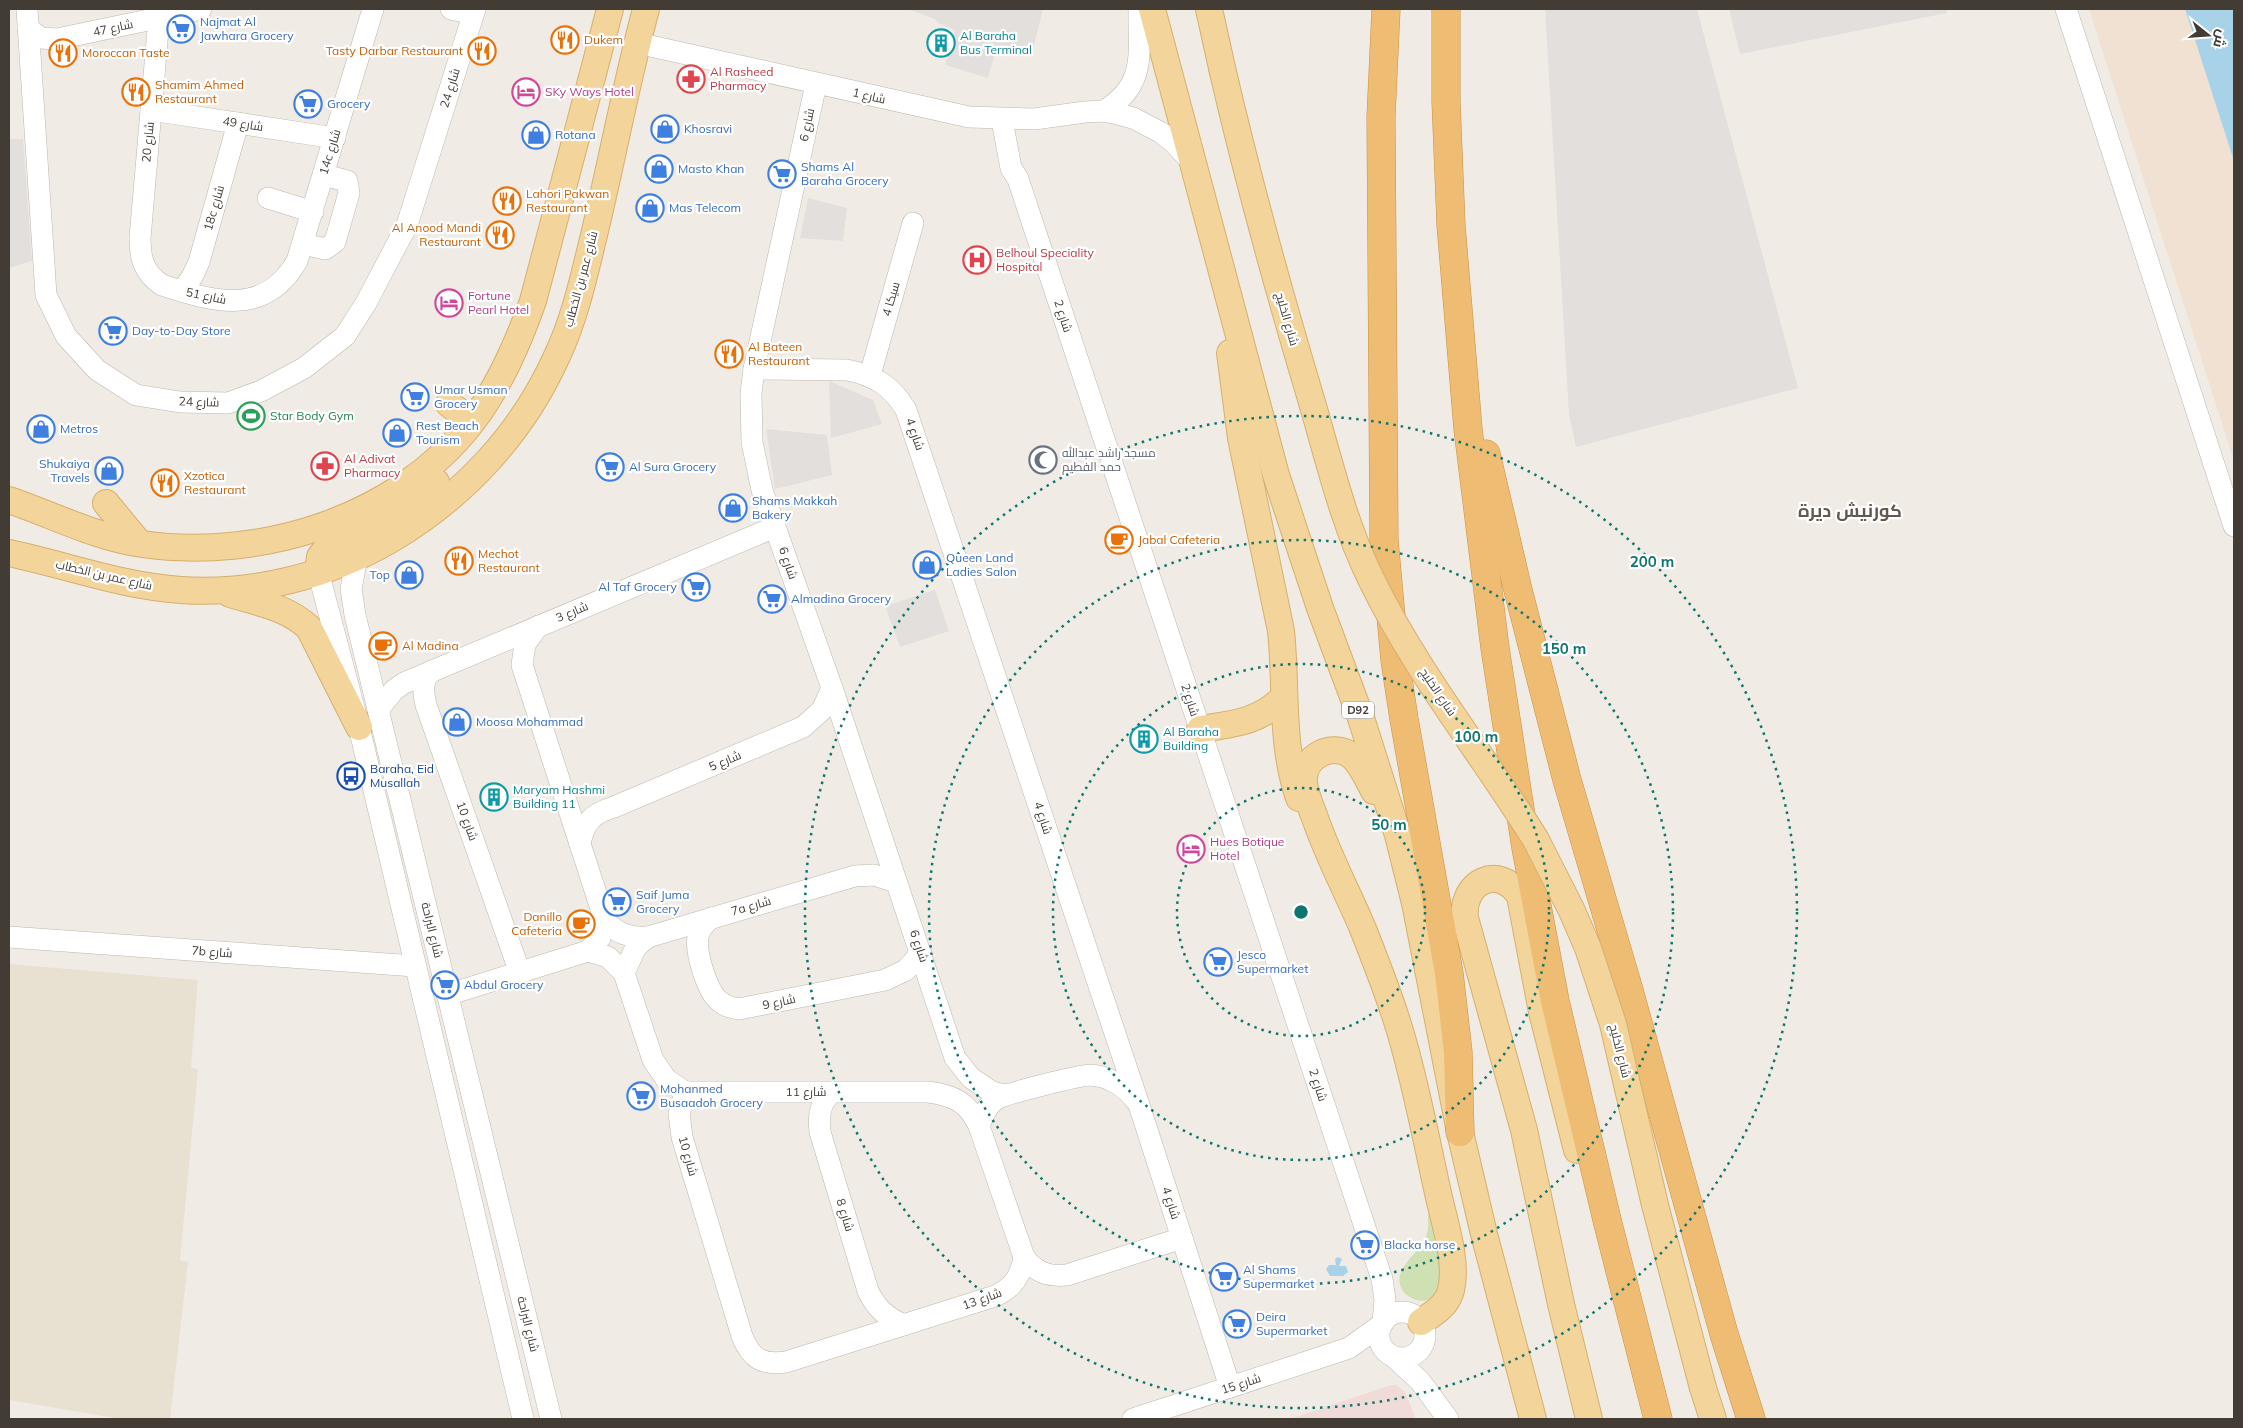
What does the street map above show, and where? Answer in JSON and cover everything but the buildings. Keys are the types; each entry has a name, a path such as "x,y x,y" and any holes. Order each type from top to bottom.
{"highway":[{"path":"1386,9 1381,117 1384,540 1388,600 1401,702 1449,973 1458,1052 1460,1132"},
{"path":"1446,9 1447,163 1475,500 1526,848 1555,1001 1608,1224 1658,1419"},
{"path":"1456,287 1493,488 1541,683 1724,1334 1751,1419"}],"main road":[{"path":"9,519 139,543 196,549 252,545 289,537 338,520 365,508 417,474 440,454 472,421 499,380 519,340 533,301 610,9"},
{"name":"D92","path":"1152,9 1274,466 1297,542 1361,718 1398,835 1428,966 1460,1132 1491,1262 1533,1419"},
{"name":"شارع الخليج","path":"1209,9 1267,248 1336,487 1358,548 1378,592 1401,635 1536,840 1559,884 1588,948 1613,1024 1655,1205 1709,1409"},
{"name":"شارع عمر بن الخطاب","path":"9,553 148,587 218,591 265,586 318,572 356,557 406,530 460,489 494,455 512,432 544,382 568,329 578,300 610,169 644,11"},
{"path":"1227,292 1228,335 1236,409 1280,623 1284,655 1286,744 1294,783 1308,820 1328,853"},
{"path":"318,572 320,557 329,545 404,506 433,484 452,466 482,432 501,402 517,370 527,339 533,301"},
{"path":"448,404 472,421"},
{"path":"9,481 31,492 46,504 58,519"},
{"path":"9,500 106,536"},
{"path":"106,502 139,543"},
{"path":"218,591 284,610 297,617 309,628 358,727"},
{"path":"1200,729 1252,720 1267,712 1284,697"},
{"path":"1398,835 1354,758 1340,751 1324,752 1311,760 1307,767 1304,782 1312,812 1328,853 1362,927 1400,1032 1420,1108 1450,1250 1452,1280 1449,1296 1419,1329"},
{"path":"1589,1419 1561,1304 1524,1130 1465,918 1464,909 1468,893 1480,882 1488,880 1503,881 1510,884 1520,896 1542,1012 1578,1153 1591,1190 1608,1224"}],"street":[{"name":"شارع 47","path":"27,19 41,38 49,40 132,16 159,18 201,9"},
{"name":"14c شارع","path":"275,289 288,276 303,244 372,9"},
{"path":"451,9 474,11"},
{"path":"1104,111 1120,100 1136,76 1140,57 1139,9"},
{"path":"2066,9 2234,526"},
{"name":"شارع 24","path":"27,19 46,295 66,336 97,370 136,395 180,402 228,403 262,391 304,368 345,336 366,303 407,225 474,11"},
{"name":"شارع 20","path":"144,266 140,238 159,18"},
{"name":"شارع 1","path":"637,43 952,114 1009,119 1051,118 1104,111 1133,118 1160,132 1172,140 1192,162"},
{"name":"شارع 6","path":"816,84 754,369 751,393 752,442 762,490 832,688 955,1058 966,1074 981,1086 1005,1095"},
{"name":"شارع 49","path":"151,110 335,138"},
{"name":"شارع 2","path":"1009,119 1021,160 1018,179 1382,1278 1384,1300 1382,1324"},
{"name":"18c شارع","path":"182,291 192,277 199,262 238,123"},
{"path":"303,244 325,249 334,242 347,201 349,193 347,181 324,175"},
{"path":"268,198 312,212"},
{"name":"4 سيكا","path":"870,376 912,223"},
{"name":"شارع 51","path":"144,266 155,280 182,291 224,301 242,301 259,297 275,289"},
{"name":"شارع 4","path":"754,369 847,370 870,376 891,389 906,410 1140,1108 1230,1387"},
{"name":"شارع 3","path":"378,710 394,690 404,683 775,527"},
{"name":"شارع البراحة","path":"356,557 352,575 352,603 551,1419"},
{"name":"شارع البراحة","path":"318,572 358,727 523,1419"},
{"path":"538,626 525,644 522,665 604,920 613,929 624,935 636,938 648,936"},
{"path":"487,648 507,652 522,665"},
{"name":"شارع 10","path":"432,671 425,677 426,705 520,973"},
{"name":"شارع 5","path":"599,811 614,807 803,727 822,710 832,688"},
{"path":"560,784 566,795 576,804 599,811 586,824 580,844"},
{"name":"7a شارع","path":"648,936 855,876 874,874 896,882"},
{"name":"شارع 9","path":"711,918 700,930 697,945 707,982 711,992 718,1001 728,1007 739,1009 885,980 906,970 921,953"},
{"path":"448,995 588,951 600,938 604,920"},
{"path":"624,973 636,947 648,936"},
{"name":"7b شارع","path":"9,938 415,966"},
{"path":"588,951 608,957 624,973 653,1060 666,1078 685,1092"},
{"path":"980,1126 988,1107 1005,1095 1090,1075 1103,1067 1110,1058 1116,1037"},
{"path":"928,1092 938,1087 947,1079 953,1069 955,1058"},
{"path":"1090,1075 1120,1084 1140,1108"},
{"name":"شارع 10","path":"685,1092 679,1108 679,1126 747,1350 758,1360 772,1364 786,1362"},
{"name":"شارع 11","path":"685,1092 928,1092"},
{"name":"شارع 8","path":"832,1092 825,1099 820,1109 820,1132 868,1291 874,1303 882,1312 904,1325"},
{"path":"928,1092 954,1097 965,1104 974,1114 980,1126 1024,1257 1038,1271 1057,1276 1067,1275 1182,1238"},
{"name":"شارع 13","path":"786,1362 1004,1292 1019,1277 1024,1257"},
{"name":"شارع 2","path":"1382,1278 1419,1329"},
{"path":"1419,1329 1394,1313 1382,1324 1379,1335 1390,1354 1413,1372 1448,1419"},
{"name":"شارع 15","path":"1133,1419 1349,1348 1382,1324"},
{"path":"1390,1354 1410,1357 1419,1329"},
{"path":"1419,1329 1422,1369 1427,1390"},
{"name":"شارع 15","path":"1349,1348 1390,1354"},
{"path":"546,1397 562,1419"}],"shaded area":[{"path":"907,9 1043,9 1032,53 996,50 988,78 945,65 955,30 940,24 935,19"},
{"path":"1545,9 1697,9 1798,388 1576,447 1569,414"},
{"path":"1729,9 1946,9 1947,13 1740,54"},
{"path":"2089,9 2185,9 2234,161 2234,461"},
{"path":"9,139 23,139 32,261 9,268"},
{"path":"808,198 847,208 843,241 800,238"},
{"path":"829,381 873,400 882,424 831,438"},
{"path":"766,429 827,435 832,475 775,489"},
{"path":"935,590 949,631 900,647 885,606"},
{"path":"9,964 198,980 191,1067 198,1070 180,1260 188,1262 170,1419 121,1419 9,1400"},
{"path":"1391,1385 1396,1385 1405,1392 1416,1419 1290,1419"}],"green space":[{"path":"1434,1211 1442,1287 1431,1298 1420,1301 1403,1291 1400,1276 1402,1269 1426,1237 1428,1214"}],"water":[{"path":"2185,9 2234,9 2234,161"},
{"path":"1338,1257 1342,1259 1339,1266 1346,1266 1348,1272 1343,1276 1330,1276 1326,1269 1329,1265 1336,1265 1335,1259"}],"place":[{"name":"Najmat Al Jawhara Grocery","path":"181,29"},
{"name":"Dukem","path":"565,40"},
{"name":"Al Baraha Bus Terminal","path":"941,43"},
{"name":"Tasty Darbar Restaurant","path":"482,51"},
{"name":"Moroccan Taste","path":"63,53"},
{"name":"Al Rasheed Pharmacy","path":"691,79"},
{"name":"Shamim Ahmed Restaurant","path":"136,92"},
{"name":"SKy Ways Hotel","path":"526,92"},
{"name":"Grocery","path":"308,104"},
{"name":"Khosravi","path":"665,129"},
{"name":"Rotana","path":"536,135"},
{"name":"Masto Khan","path":"659,169"},
{"name":"Shams Al Baraha Grocery","path":"782,174"},
{"name":"Lahori Pakwan Restaurant","path":"507,201"},
{"name":"Mas Telecom","path":"650,208"},
{"name":"Al Anood Mandi Restaurant","path":"500,235"},
{"name":"Belhoul Speciality Hospital","path":"977,260"},
{"name":"Fortune Pearl Hotel","path":"449,303"},
{"name":"Day-to-Day Store","path":"113,331"},
{"name":"Al Bateen Restaurant","path":"729,354"},
{"name":"Umar Usman Grocery","path":"415,397"},
{"name":"Star Body Gym","path":"251,416"},
{"name":"Metros","path":"41,429"},
{"name":"Rest Beach Tourism","path":"397,433"},
{"name":"مسجد راشد عبدالله حمد الفطيم","path":"1043,460"},
{"name":"Al Adivat Pharmacy","path":"325,466"},
{"name":"Al Sura Grocery","path":"610,467"},
{"name":"Shukaiya Travels","path":"109,471"},
{"name":"Xzotica Restaurant","path":"165,483"},
{"name":"Shams Makkah Bakery","path":"733,508"},
{"name":"Jabal Cafeteria","path":"1119,540"},
{"name":"Mechot Restaurant","path":"459,561"},
{"name":"Queen Land Ladies Salon","path":"927,565"},
{"name":"Top","path":"409,575"},
{"name":"Al Taf Grocery","path":"696,587"},
{"name":"Almadina Grocery","path":"772,599"},
{"name":"Al Madina","path":"383,646"},
{"name":"Moosa Mohammad","path":"457,722"},
{"name":"Al Baraha Building","path":"1144,739"},
{"name":"Baraha, Eid Musallah","path":"351,776"},
{"name":"Maryam Hashmi Building 11","path":"494,797"},
{"name":"Hues Botique Hotel","path":"1191,849"},
{"name":"Saif Juma Grocery","path":"617,902"},
{"name":"Danillo Cafeteria","path":"581,924"},
{"name":"Jesco Supermarket","path":"1218,962"},
{"name":"Abdul Grocery","path":"445,985"},
{"name":"Mohanmed Busaadoh Grocery","path":"641,1096"},
{"name":"Blacka horse","path":"1365,1245"},
{"name":"Al Shams Supermarket","path":"1224,1277"},
{"name":"Deira Supermarket","path":"1237,1324"}],"district":[{"name":"كورنيش ديرة","path":"1850,511"}]}
